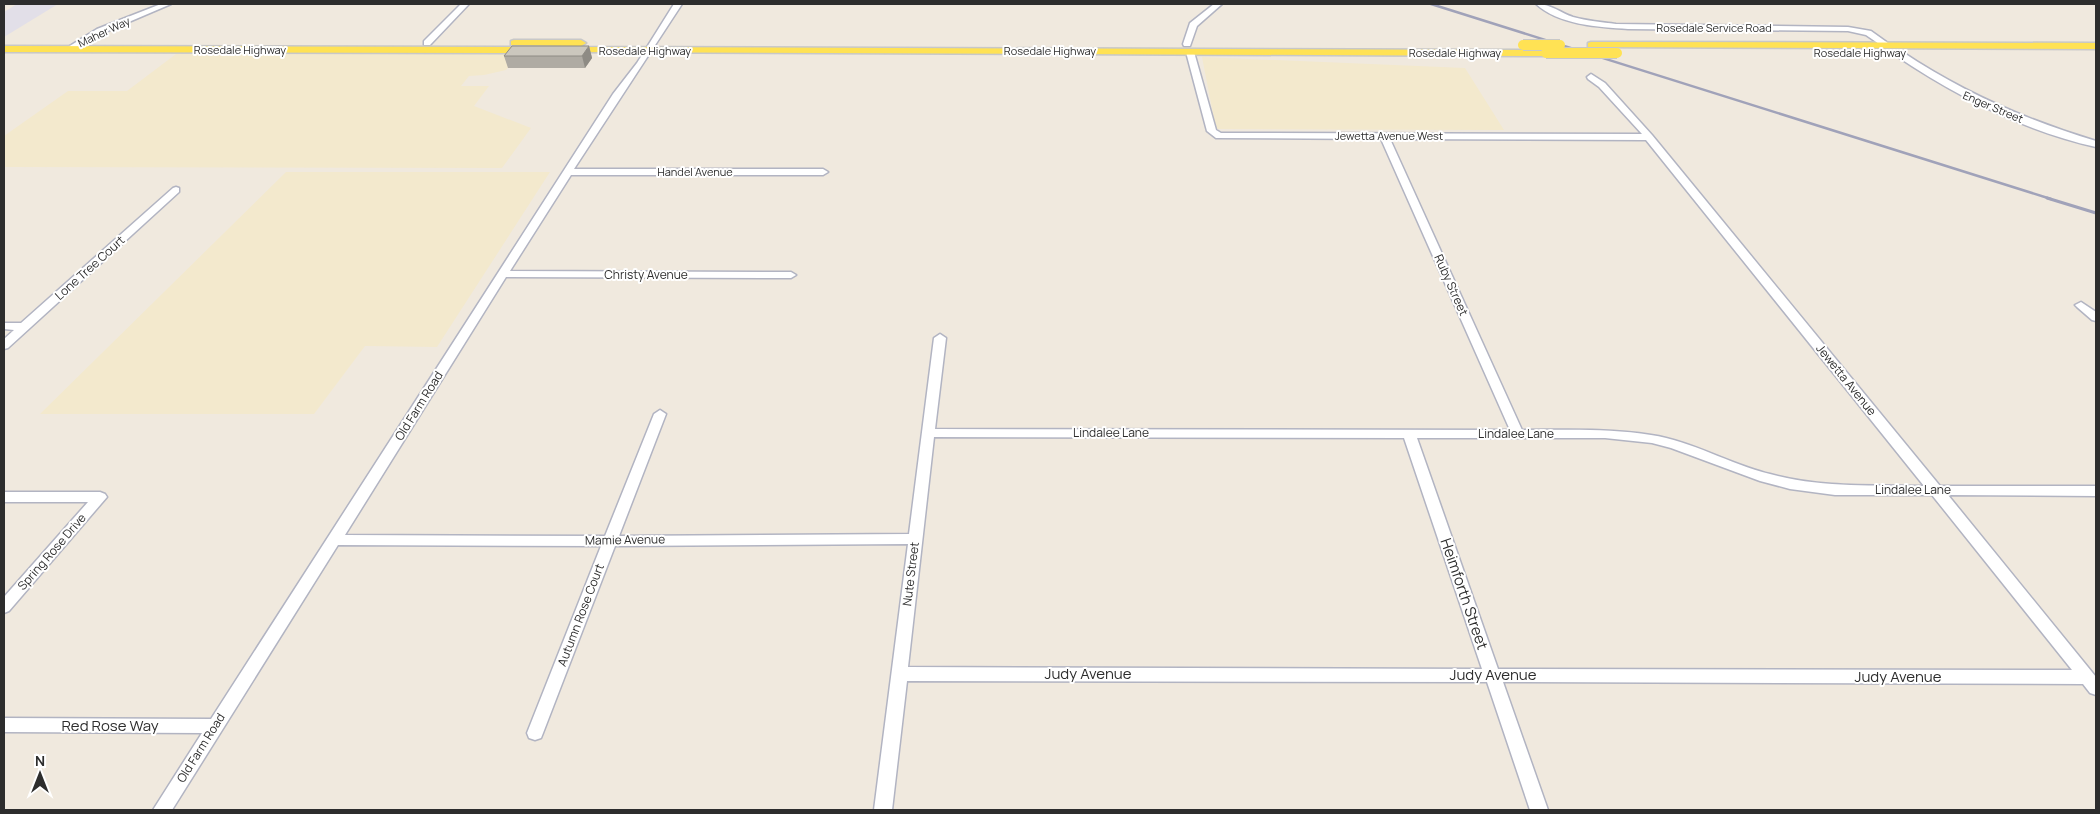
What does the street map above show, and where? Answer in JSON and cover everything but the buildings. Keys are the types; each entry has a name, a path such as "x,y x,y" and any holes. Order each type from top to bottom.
{"main road":[{"name":"Rosedale Highway","path":"4,42 506,43 650,47 668,51 1071,52 1189,48 1342,48 1380,45 2096,46"},
{"path":"409,50 425,46 506,43"},
{"name":"Rosedale Highway","path":"4,49 409,50 941,44 1546,53 2093,53"},
{"path":"814,51 827,48 916,47 941,44"},
{"path":"1723,54 1752,50 1877,50 1888,48 1888,46"},
{"path":"1898,53 1898,50 1904,49 1982,48 1996,46"},
{"path":"668,51 693,55 733,55 739,57 740,60"}],"street":[{"name":"Maher Way","path":"69,49 106,29 167,4"},
{"path":"427,43 465,4"},
{"name":"Old Farm Road","path":"162,810 567,172 678,4"},
{"path":"1189,48 1193,25 1218,4"},
{"name":"Rosedale Service Road","path":"1540,4 1567,18 1602,25 1628,27 1848,28 1868,33 1888,46"},
{"name":"Jewetta Avenue West","path":"1189,48 1212,131 1219,136 1649,137"},
{"name":"Enger Street","path":"1898,53 1940,82 1978,102 2043,128 2096,144"},
{"name":"Jewetta Avenue","path":"1591,77 1602,85 1649,137 2092,683"},
{"name":"Ruby Street","path":"1384,136 1518,434"},
{"name":"Handel Avenue","path":"567,172 823,172"},
{"name":"Lone Tree Court","path":"4,345 176,190"},
{"name":"Christy Avenue","path":"502,274 790,275"},
{"path":"2081,305 2096,318"},
{"path":"4,326 24,326"},
{"name":"Nute Street","path":"883,810 940,338"},
{"name":"Autumn Rose Court","path":"535,733 660,414"},
{"name":"Lindalee Lane","path":"929,433 1605,434 1652,440 1698,452 1766,478 1814,488 2096,490"},
{"name":"Heimforth Street","path":"1409,434 1539,810"},
{"name":"Spring Rose Drive","path":"4,497 100,497 4,607"},
{"name":"Mamie Avenue","path":"334,540 916,539"},
{"name":"Judy Avenue","path":"899,674 1492,676 2092,683"},
{"name":"Red Rose Way","path":"4,725 215,726"}],"shaded area":[{"path":"17,4 58,4 4,37 4,12"},
{"path":"176,54 519,54 506,70 469,76 461,86 489,86 474,106 531,128 502,168 4,167 4,136 68,91 127,91"},
{"path":"1202,57 1465,68 1504,130 1216,129"},
{"path":"286,172 550,172 437,347 365,346 314,414 40,414"}],"railway":[{"path":"1431,4 2051,199"},
{"path":"2047,198 2096,213"}]}
